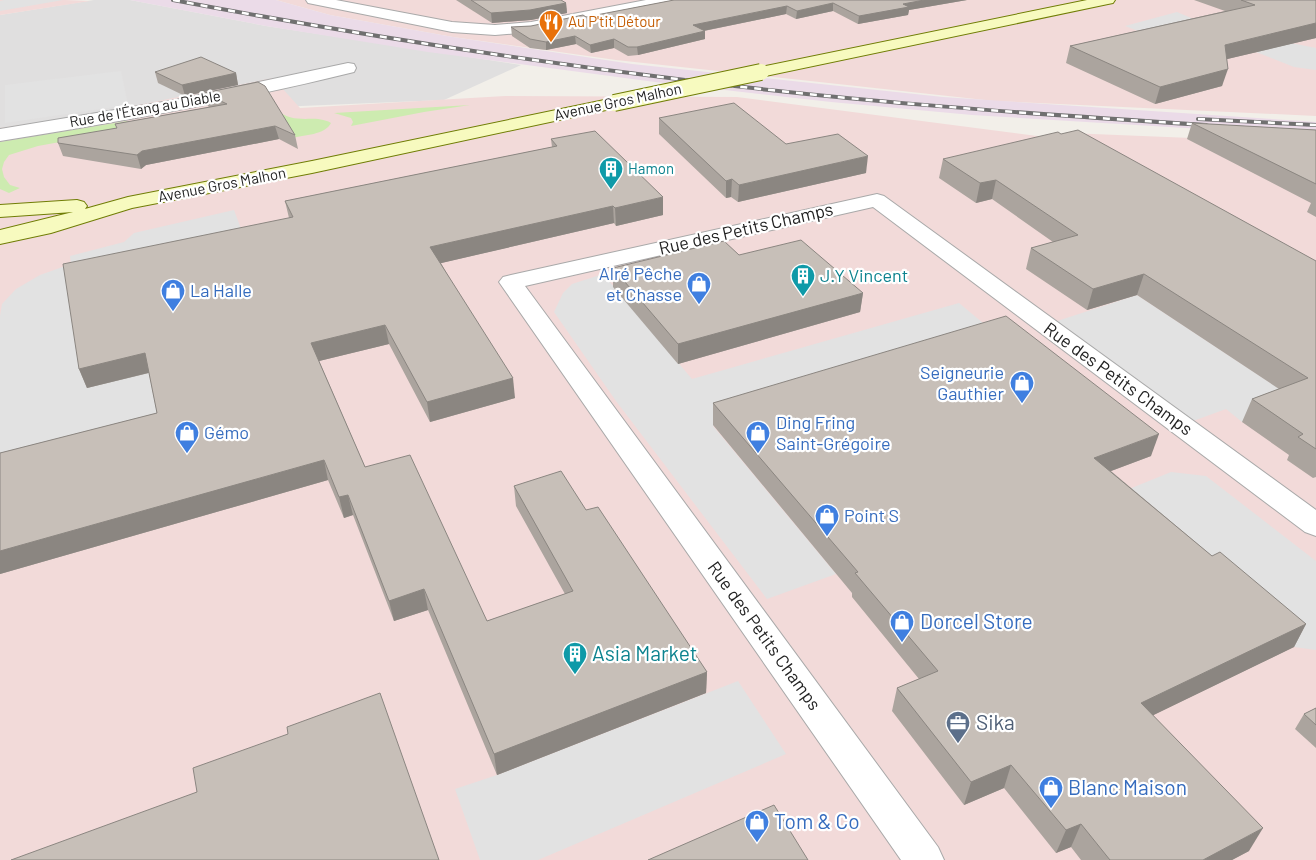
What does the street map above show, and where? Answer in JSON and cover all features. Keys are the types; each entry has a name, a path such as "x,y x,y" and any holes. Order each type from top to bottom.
{"main road":[{"name":"Avenue Gros Malhon","path":"0,237 43,228 128,203 312,167 1108,0"},
{"name":"Avenue Gros Malhon","path":"0,211 128,203"}],"street":[{"path":"313,0 452,27 495,30 540,26 668,0"},
{"name":"Rue de l'Étang au Diable","path":"0,135 120,116 301,80 348,68"},
{"name":"Rue des Petits Champs","path":"924,860 511,282 877,200 1316,525"}],"shaded area":[{"path":"0,0 65,0 90,1 0,15"},
{"path":"63,0 0,11 0,1"},
{"path":"94,0 130,0 266,26 521,65 444,100 88,115 0,128 0,15"},
{"path":"130,0 276,0 330,15 453,37 632,64 943,97 1316,122 1316,136 972,115 831,102 655,82 428,52 266,26"},
{"path":"276,0 1316,0 1316,116 994,101 616,60 453,37 330,15"},
{"path":"1177,12 1210,26 1156,38 1125,26"},
{"path":"1261,37 1316,48 1316,70 1294,67 1238,45"},
{"path":"121,71 128,105 5,123 5,85"},
{"path":"273,78 300,108 505,96 737,97 1076,141 1068,133 1316,143 1316,860 0,860 0,128 88,115"},
{"path":"234,210 283,341 164,433 0,476 0,316 2,304 16,289 40,275 71,264 70,256 124,242 134,233"},
{"path":"603,274 692,379 959,303 1001,338 713,426 836,574 767,599 616,401 554,312 563,293 572,284"},
{"path":"1137,295 1298,401 1242,422 1226,409 1182,425 1045,325"},
{"path":"1171,472 1206,476 1316,561 1316,650 1294,647 1210,576 1107,498"},
{"path":"738,681 786,754 538,860 480,860 455,789 497,775"}],"green space":[{"path":"470,105 351,126 353,122 351,118 334,113"},
{"path":"275,108 289,117 324,120 331,123 319,132 292,138"},
{"path":"127,121 131,129 38,146 9,155 2,169 4,177 10,185 20,188 9,193 0,189 0,142"}],"building":[{"path":"471,0 561,0 566,3 530,10 491,13"},
{"path":"674,0 924,0 903,4 909,7 859,16 833,3 797,11 787,6 693,25 705,31 637,47 628,47 614,39 590,45 575,36 546,42 530,39 511,27 531,26 583,15 586,17"},
{"path":"1241,0 1316,0 1316,23 1225,45 1228,69 1160,87 1070,46 1255,5"},
{"path":"201,57 236,73 182,85 155,72"},
{"path":"258,82 265,86 295,135 275,126 142,151 137,155 58,143 58,138 117,128 115,124 227,104 204,93"},
{"path":"734,103 786,144 838,134 868,156 739,185 732,179 726,181 659,118"},
{"path":"1192,123 1316,130 1316,184"},
{"path":"1078,130 1316,261 1316,449 1298,437 1303,434 1252,399 1308,378 1144,274 1093,289 1031,248 1078,235 996,180 980,183 943,159 1058,132 1061,134"},
{"path":"595,131 663,197 615,208 613,206 430,247 513,378 427,402 385,325 311,343 365,467 410,455 487,621 573,591 514,486 561,471 586,510 598,507 707,672 494,754 424,589 389,601 348,495 339,497 324,460 0,551 0,453 157,413 145,353 79,369 63,264 293,217 285,201 557,146 551,139"},
{"path":"801,240 863,293 678,344 613,268 724,241 739,255"},
{"path":"1006,316 1159,434 1094,458 1212,556 1220,552 1306,624 1141,703 1263,828 1203,860 1110,860 1081,824 1066,830 1011,765 971,782 897,688 938,671 855,573 858,572 713,403"},
{"path":"380,693 439,860 11,860 197,792 193,768 288,734 287,727"},
{"path":"1316,708 1316,725 1304,714"},
{"path":"774,805 808,860 648,860"}],"railway":[{"path":"173,0 428,44 750,88 1010,112 1206,125"},
{"path":"1198,119 1316,125"}],"place":[{"name":"Au P'tit Détour","path":"551,43"},
{"name":"Hamon","path":"611,190"},
{"name":"J.Y Vincent","path":"803,297"},
{"name":"Alré Pêche et Chasse","path":"699,305"},
{"name":"La Halle","path":"173,312"},
{"name":"Seigneurie Gauthier","path":"1022,404"},
{"name":"Gémo","path":"187,454"},
{"name":"Ding Fring Saint-Grégoire","path":"758,454"},
{"name":"Point S","path":"827,537"},
{"name":"Dorcel Store","path":"902,643"},
{"name":"Asia Market","path":"575,675"},
{"name":"Sika","path":"958,744"},
{"name":"Blanc Maison","path":"1051,809"},
{"name":"Tom & Co","path":"757,843"}]}
